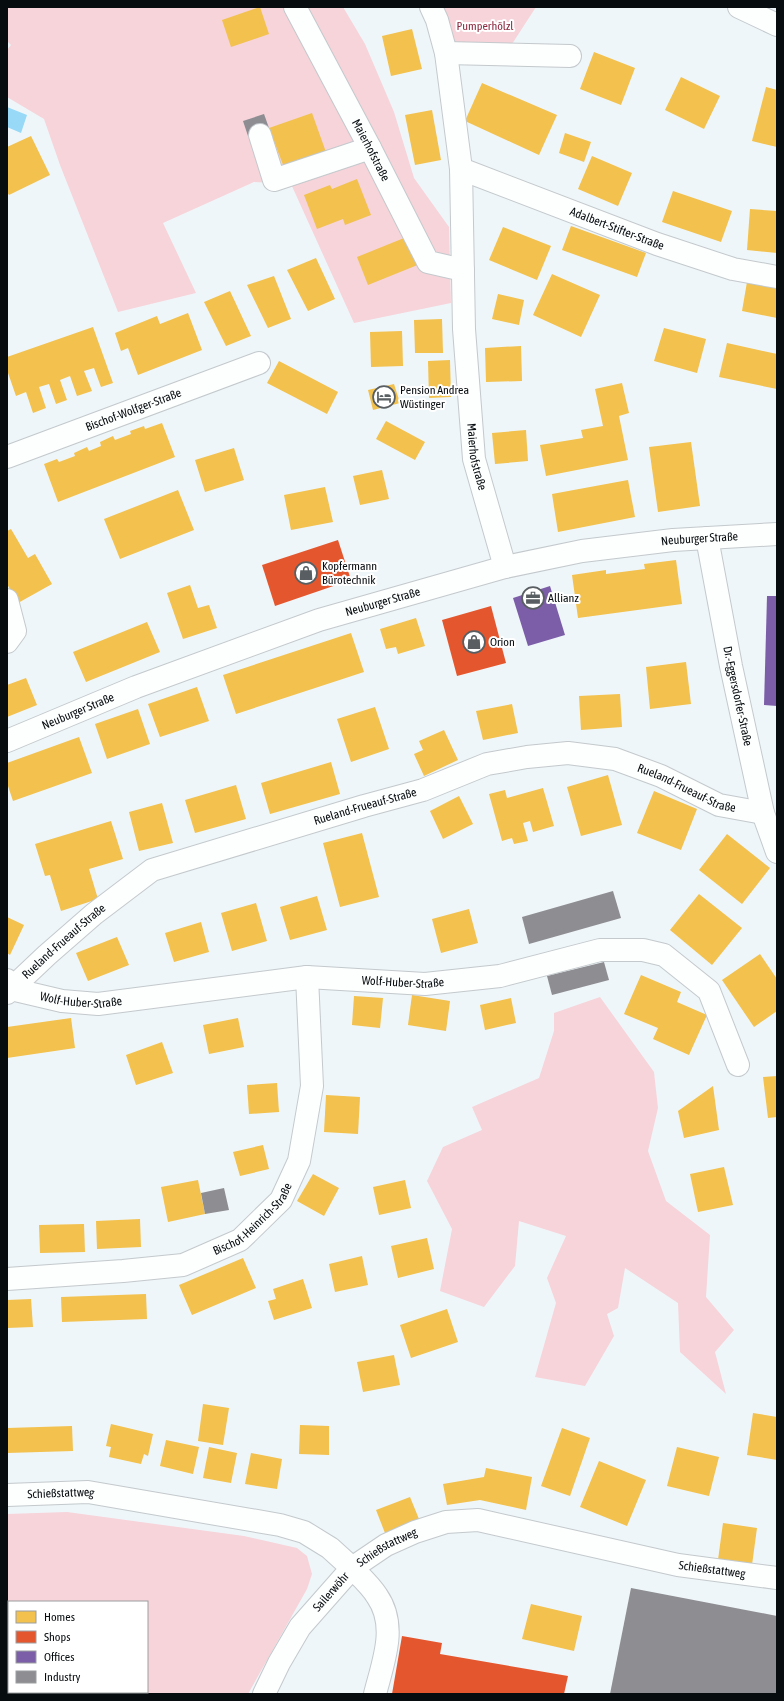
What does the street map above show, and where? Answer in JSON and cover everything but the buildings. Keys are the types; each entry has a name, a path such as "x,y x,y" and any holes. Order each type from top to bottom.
{"street":[{"name":"Maierhofstraße","path":"295,7 370,148 428,262 463,270"},
{"name":"Maierhofstraße","path":"431,7 437,20 446,53 461,169 464,329 474,459 505,567"},
{"path":"739,7 777,25"},
{"path":"446,53 570,56"},
{"path":"260,135 274,180 370,148"},
{"name":"Adalbert-Stifter-Straße","path":"461,169 657,244 733,269 777,277"},
{"name":"Bischof-Wolfger-Straße","path":"7,457 259,363"},
{"name":"Neuburger Straße","path":"7,741 136,687 319,620 505,567 582,551 673,540 777,534"},
{"name":"Dr.-Eggersdorfer-Straße","path":"707,538 731,666 763,813 777,852"},
{"path":"7,600 15,631 7,642"},
{"name":"Rueland-Frueauf-Straße","path":"8,988 94,914 152,870 364,806 423,790 487,764 526,756 568,753 615,759 661,776 719,805 763,813"},
{"name":"Wolf-Huber-Straße","path":"8,988 62,1001 98,1004 307,977 425,984 500,976 600,950 643,950 664,955 709,991 738,1065"},
{"name":"Bischof-Heinrich-Straße","path":"7,1279 123,1271 182,1265 240,1240 281,1200 299,1161 312,1086 307,977"},
{"name":"Schießstattweg","path":"7,1495 88,1492 280,1525 304,1532 330,1548 352,1568 386,1545 415,1532 446,1522 478,1520 678,1566 777,1578"},
{"name":"Sailerwöhr","path":"264,1694 300,1627 352,1568 378,1596 388,1621 387,1646 374,1694"}],"green space":[{"path":"7,7 343,7 365,44 394,112 414,178 449,227 451,303 354,323 291,184 254,182 163,223 196,293 118,312 60,165 44,119 7,97 7,50 11,45 7,41"},
{"name":"Pumperhölzl","path":"439,7 536,7 512,44 452,45"},
{"path":"600,997 654,1072 658,1108 648,1151 666,1201 710,1235 706,1297 734,1330 715,1352 726,1394 680,1352 678,1303 625,1268 618,1308 607,1314 614,1336 585,1386 535,1377 556,1303 547,1278 566,1236 519,1221 515,1266 484,1307 440,1291 452,1229 427,1181 443,1147 482,1130 472,1107 539,1078 554,1031 554,1013"},
{"path":"67,1512 244,1536 297,1548 307,1556 312,1574 307,1589 248,1694 7,1694 7,1514"}],"water":[{"path":"7,107 27,115 21,133 7,127"}],"place":[{"name":"Pension Andrea Wüstinger","path":"384,397"},
{"name":"Kopfermann Bürotechnik","path":"306,573"},
{"name":"Allianz","path":"533,598"},
{"name":"Orion","path":"474,642"}]}
